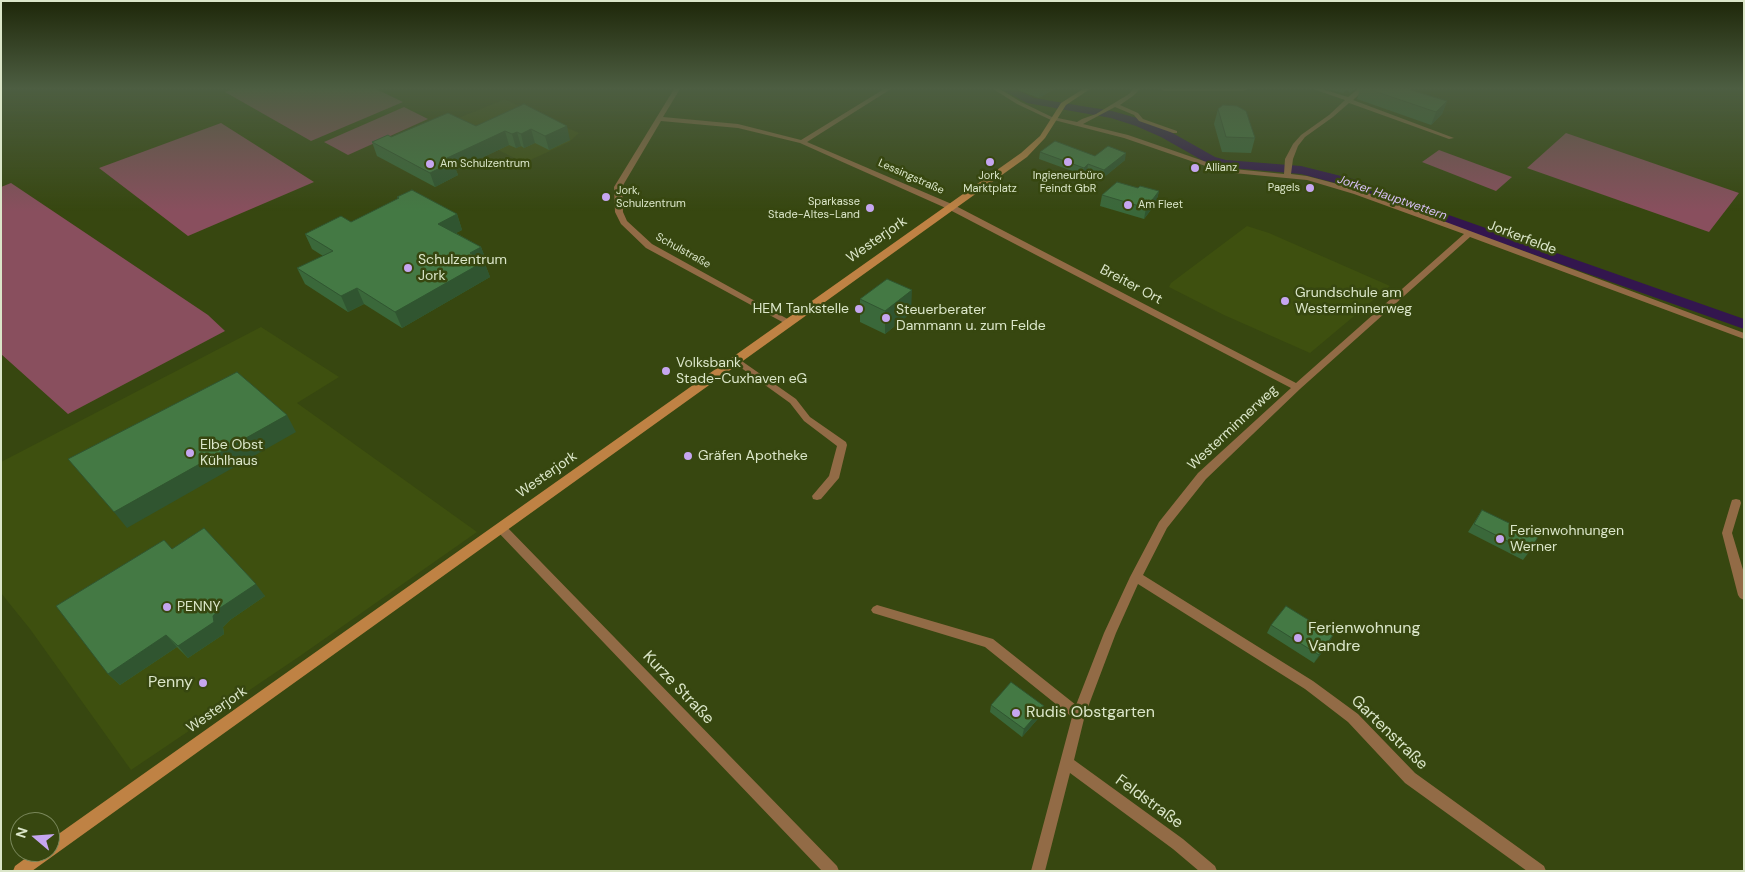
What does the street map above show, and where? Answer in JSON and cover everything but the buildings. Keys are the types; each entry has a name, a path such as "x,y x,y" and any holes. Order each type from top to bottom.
{"main road":[{"name":"Westerjork","path":"60,842 1037,144 1046,130"},
{"path":"20,871 32,862"}],"street":[{"name":"Schulstraße","path":"653,130 618,187 618,212 624,222 649,246 789,322"},
{"name":"Lessingstraße","path":"753,130 802,142 951,206"},
{"path":"802,142 822,130"},
{"path":"1101,130 1126,136 1223,170 1247,174 1287,171 1296,145 1311,130"},
{"path":"1168,130 1174,132"},
{"path":"1429,130 1451,138"},
{"name":"Jorkerfelde","path":"1287,171 1357,192 1744,336"},
{"name":"Breiter Ort","path":"951,206 1298,387"},
{"name":"Westerminnerweg","path":"1038,871 1079,715 1110,633 1163,525 1202,476 1470,233"},
{"path":"736,360 793,401 807,418 842,445 834,478 817,496"},
{"path":"1736,503 1727,533 1740,574 1744,595"},
{"name":"Kurze Straße","path":"501,528 832,871"},
{"name":"Gartenstraße","path":"1136,577 1316,691 1353,718 1410,778 1539,871"},
{"path":"877,610 989,643 1079,715"},
{"name":"Feldstraße","path":"1067,763 1178,844 1210,871"}],"shaded area":[{"path":"203,130 232,130 314,182 188,236 99,168"},
{"path":"291,130 338,130 311,141"},
{"path":"352,130 404,130 348,155 324,142"},
{"path":"459,130 571,130 579,133 569,142 524,163"},
{"path":"1566,133 1739,193 1709,232 1527,168"},
{"path":"1439,150 1512,177 1496,191 1422,162"},
{"path":"11,183 208,315 225,331 68,414 1,354 1,187"},
{"name":"Grundschule am Westerminnerweg","path":"1247,226 1269,233 1390,286 1310,353 1224,315 1169,287 1171,283"},
{"path":"261,327 339,377 297,403 477,532 300,656 131,770 30,629 1,593 1,462"}],"waterway":[{"name":"Jorker Hauptwettern","path":"1155,130 1211,160 1225,164 1301,170 1352,183 1438,216 1744,324"}],"place":[{"name":"Jork, Marktplatz","path":"990,162"},
{"name":"Ingieneurbüro Feindt GbR","path":"1068,162"},
{"name":"Am Schulzentrum","path":"430,164"},
{"name":"Allianz","path":"1195,168"},
{"name":"Pagels","path":"1310,188"},
{"name":"Jork, Schulzentrum","path":"606,197"},
{"name":"Am Fleet","path":"1128,205"},
{"name":"Sparkasse Stade-Altes-Land","path":"870,208"},
{"name":"Schulzentrum Jork","path":"408,268"},
{"name":"Grundschule am Westerminnerweg","path":"1285,301"},
{"name":"HEM Tankstelle","path":"859,309"},
{"name":"Steuerberater Dammann u. zum Felde","path":"886,318"},
{"name":"Volksbank Stade-Cuxhaven eG","path":"666,371"},
{"name":"Elbe Obst Kühlhaus","path":"190,453"},
{"name":"Gräfen Apotheke","path":"688,456"},
{"name":"Ferienwohnungen Werner","path":"1500,539"},
{"name":"PENNY","path":"167,607"},
{"name":"Ferienwohnung Vandre","path":"1298,638"},
{"name":"Penny","path":"203,683"},
{"name":"Rudis Obstgarten","path":"1016,713"}]}
